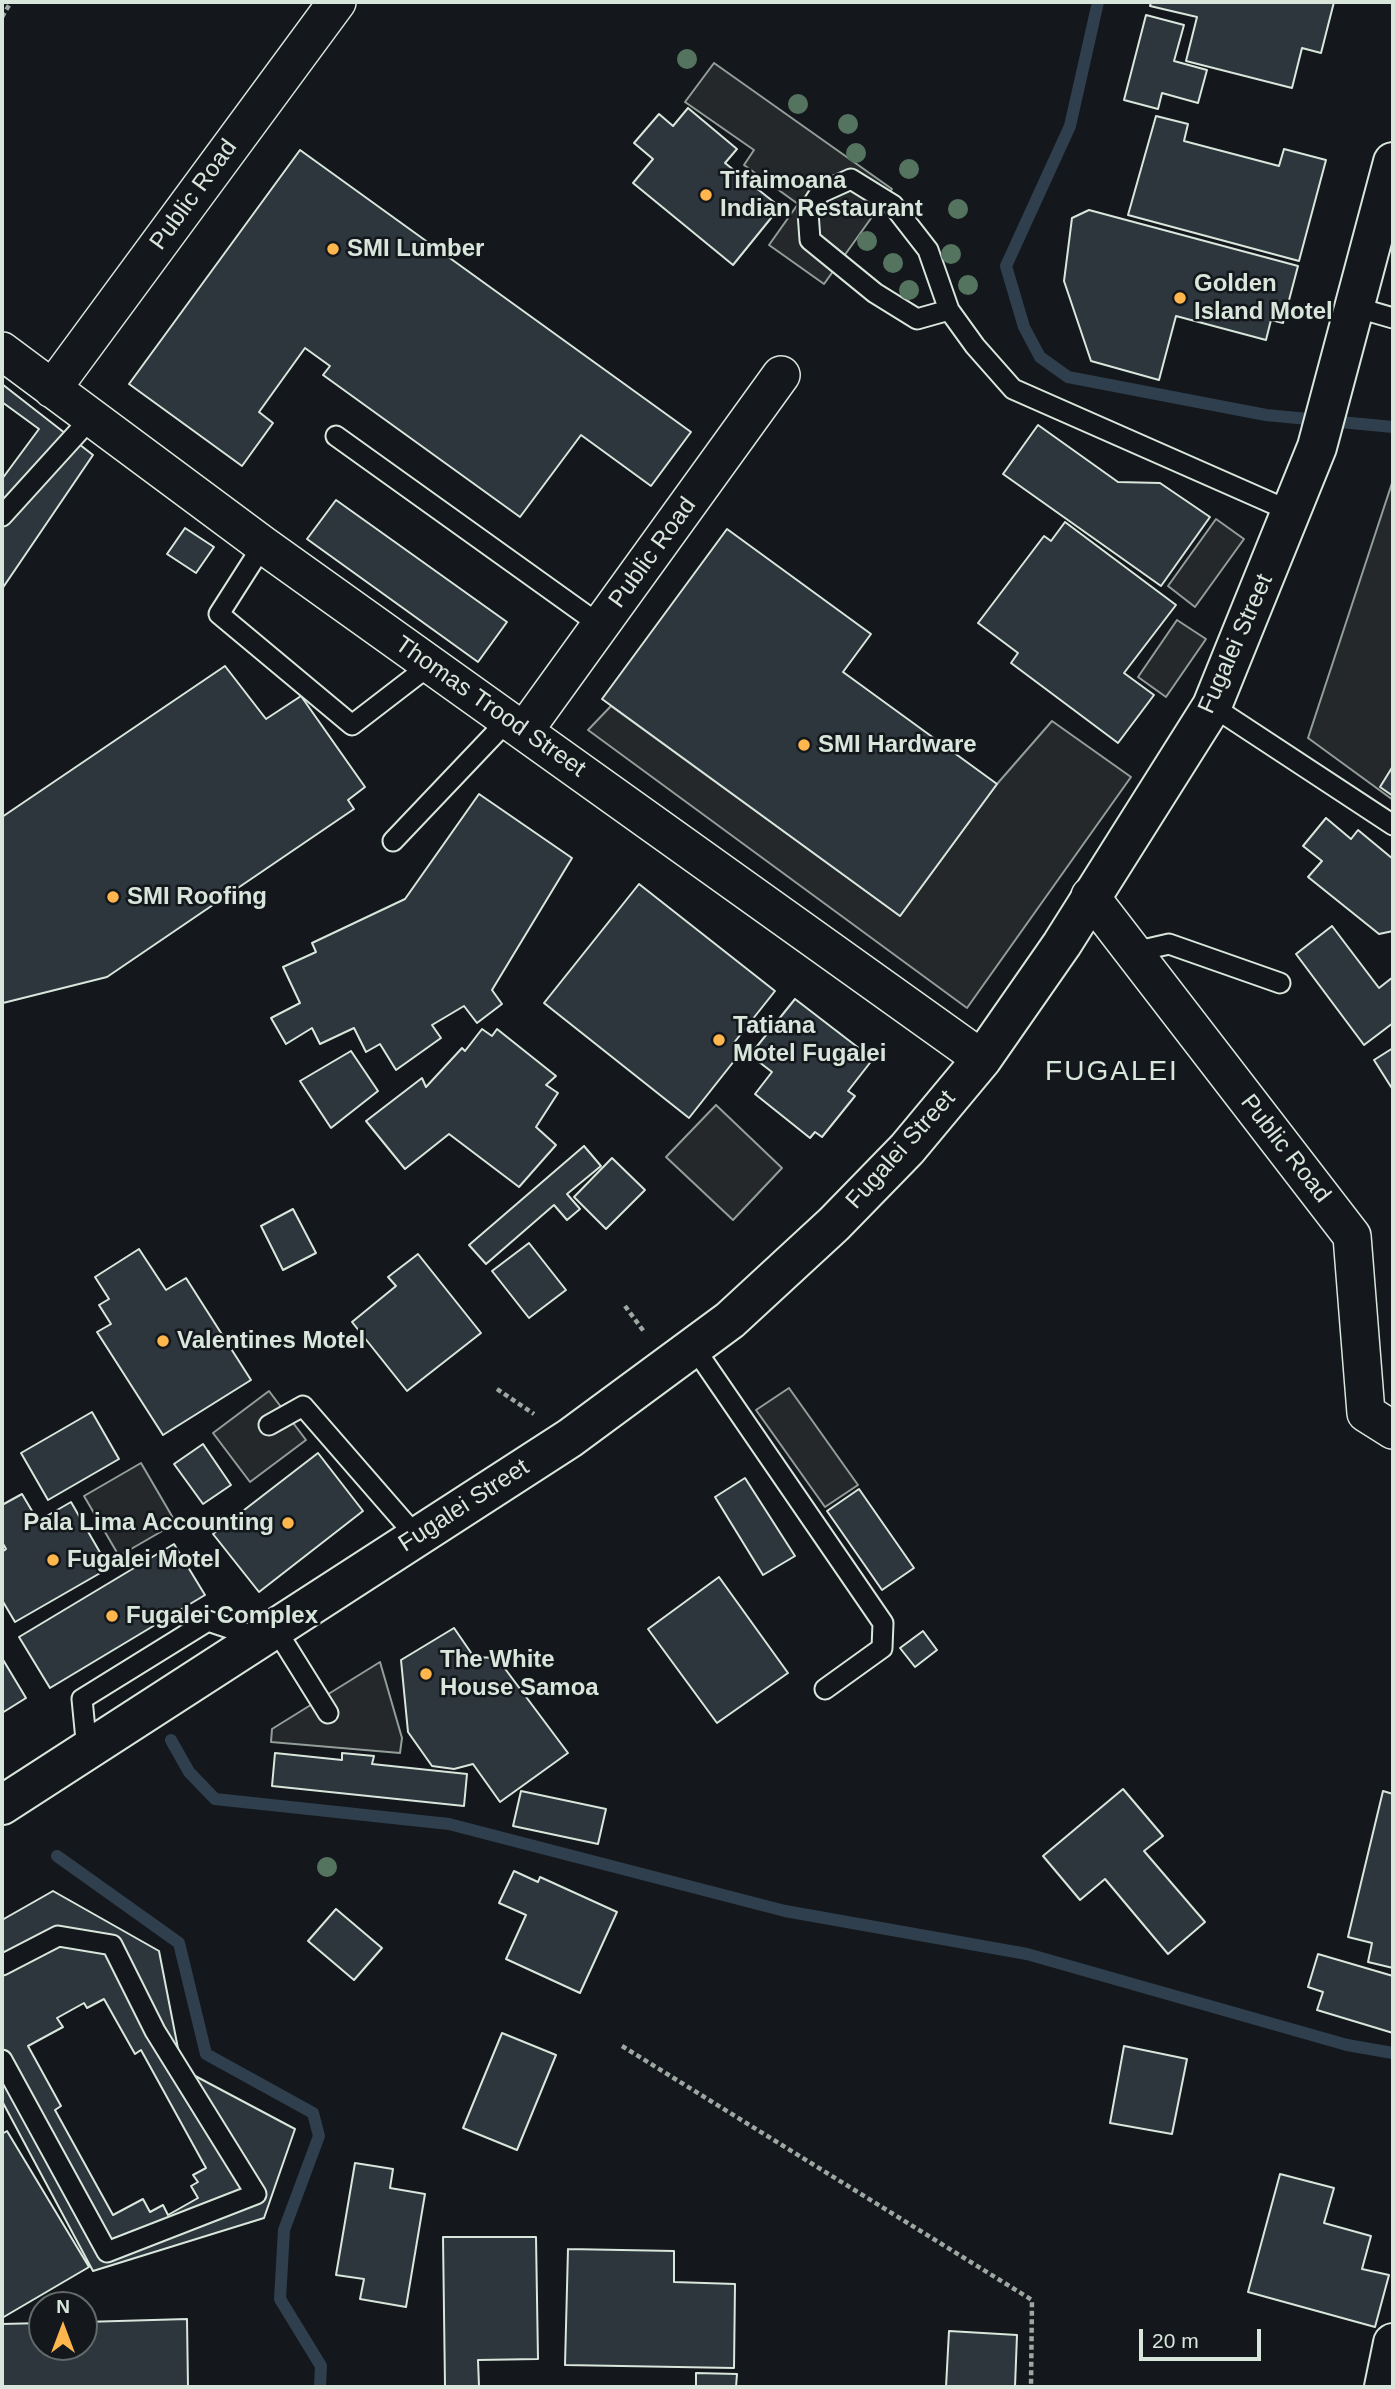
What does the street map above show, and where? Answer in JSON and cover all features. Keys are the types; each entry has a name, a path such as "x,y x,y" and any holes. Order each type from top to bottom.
{"main road":[{"name":"Fugalei Street","path":"2,1805 570,1438 730,1320 834,1224 907,1149 982,1059 1062,944 1212,706 1317,447 1393,162"},
{"path":"1384,2387 1393,2343"}],"street":[{"name":"Public Road","path":"52,389 337,2"},
{"name":"Thomas Trood Street","path":"2,351 262,545 982,1059"},
{"name":"Public Road","path":"516,725 600,625 781,375"},
{"name":"Public Road","path":"1090,897 1352,1236 1366,1413 1393,1430"}],"lane":[{"path":"949,310 917,319 875,293 810,240 808,212 820,193 851,179 893,205 928,250 949,310 1013,389 1292,512"},
{"path":"1355,307 1393,318"},
{"path":"2,516 91,418"},
{"path":"336,436 600,625"},
{"path":"262,545 219,614 352,725 430,665"},
{"path":"1212,706 1393,825"},
{"path":"393,841 516,725"},
{"path":"1134,952 1169,944 1280,983"},
{"path":"694,1346 883,1623 882,1648 825,1689"},
{"path":"268,1425 303,1406 417,1536"},
{"path":"267,1633 328,1713"},
{"path":"2,1965 58,1936 112,1945 155,2031 256,2194 107,2252 2,2060"}],"path":[{"path":"2,18 11,2"},
{"path":"622,2046 1032,2300 1031,2387"}],"shaded area":[{"path":"714,63 892,189 824,284 769,245 798,204 744,165 754,150 685,102"},
{"path":"1393,483 1393,800 1308,738"},
{"path":"1216,519 1244,539 1195,607 1168,586"},
{"path":"1177,620 1206,639 1166,697 1138,677"},
{"path":"611,706 900,916 997,784 1052,721 1131,777 967,1008 588,730"},
{"path":"716,1105 782,1168 733,1220 666,1157"},
{"path":"789,1388 858,1485 825,1507 756,1410"},
{"path":"269,1391 306,1440 250,1482 213,1433"},
{"path":"141,1463 176,1523 119,1556 84,1496"},
{"path":"380,1662 402,1738 400,1753 271,1742 272,1729"}],"building":[{"path":"1151,2 1334,2 1321,53 1302,48 1292,88 1186,61 1197,17 1150,6"},
{"path":"1146,15 1184,25 1174,61 1207,70 1198,103 1162,93 1158,109 1124,100"},
{"name":"Tifaimoana Indian Restaurant","path":"688,108 737,149 725,163 780,207 733,265 633,183 653,159 634,143 659,114 673,126"},
{"path":"1156,116 1188,124 1184,141 1279,166 1284,149 1326,160 1299,261 1128,215"},
{"name":"SMI Lumber","path":"300,150 691,432 651,486 581,435 520,517 323,375 330,366 305,348 259,412 273,423 242,466 129,384"},
{"name":"Golden Island Motel","path":"1089,210 1298,266 1283,323 1271,320 1266,340 1176,316 1159,380 1091,361 1064,281 1072,218"},
{"path":"2,384 93,455 2,589"},
{"path":"2,402 39,429 2,479"},
{"path":"1038,425 1118,482 1160,483 1210,517 1161,586 1003,474"},
{"path":"336,500 507,622 478,662 307,539"},
{"path":"1065,522 1176,605 1124,673 1154,695 1118,743 1011,663 1018,653 978,623 1044,536 1051,541"},
{"path":"185,528 214,547 196,573 167,554"},
{"name":"SMI Hardware","path":"727,529 871,634 843,672 997,784 900,916 602,699"},
{"name":"SMI Roofing","path":"225,666 266,719 301,696 365,787 348,800 354,809 107,977 3,1003 2,817"},
{"path":"1393,766 1393,796 1380,787"},
{"path":"479,794 572,858 492,990 502,1004 477,1023 464,1006 432,1025 441,1038 396,1070 380,1044 366,1052 354,1028 320,1044 312,1028 286,1044 271,1018 300,1003 283,967 316,952 312,943 405,899"},
{"path":"1326,818 1351,839 1358,830 1393,859 1393,931 1379,934 1308,877 1322,861 1303,846"},
{"path":"639,884 775,991 733,1044 742,1051 689,1118 544,1003"},
{"path":"1332,926 1379,988 1393,977 1393,1023 1364,1045 1296,954"},
{"path":"795,999 873,1059 848,1091 855,1096 822,1137 815,1132 810,1138 755,1094 772,1072 750,1055"},
{"path":"482,1029 492,1036 497,1029 556,1076 546,1085 558,1093 536,1127 556,1145 519,1187 449,1134 405,1169 366,1121 422,1078 426,1087 462,1048 465,1051"},
{"path":"1393,1048 1393,1090 1374,1060"},
{"path":"351,1051 378,1091 331,1128 300,1081"},
{"path":"584,1146 601,1166 567,1194 580,1209 567,1220 554,1205 486,1264 469,1245"},
{"path":"612,1158 645,1190 606,1229 574,1197"},
{"path":"293,1209 316,1253 283,1270 261,1226"},
{"path":"529,1243 566,1290 529,1318 492,1271"},
{"path":"139,1249 166,1290 186,1278 251,1380 163,1435 97,1332 111,1324 99,1305 109,1299 95,1277"},
{"path":"418,1254 481,1333 407,1391 352,1322 396,1286 388,1277"},
{"path":"92,1412 119,1459 48,1500 21,1453"},
{"path":"203,1444 231,1485 203,1504 174,1464"},
{"name":"Pala Lima Accounting","path":"318,1453 363,1511 259,1592 213,1534"},
{"path":"745,1478 795,1556 763,1575 715,1497"},
{"path":"859,1489 914,1568 882,1590 827,1511"},
{"name":"Fugalei Motel","path":"22,1494 38,1521 71,1502 109,1568 15,1622 2,1600 2,1552 6,1549 2,1542 2,1505"},
{"name":"Fugalei Complex","path":"174,1544 205,1595 50,1688 19,1637"},
{"path":"719,1577 788,1673 717,1723 648,1629"},
{"path":"454,1628 474,1657 497,1658 568,1753 500,1802 473,1764 454,1769 432,1766 408,1732 401,1660"},
{"path":"923,1631 937,1650 915,1667 900,1648"},
{"path":"2,1658 26,1698 2,1713"},
{"path":"275,1753 342,1760 342,1753 374,1756 372,1764 467,1774 464,1806 272,1786"},
{"path":"1123,1789 1163,1836 1144,1851 1205,1922 1168,1954 1105,1879 1080,1900 1043,1856"},
{"path":"521,1791 606,1809 598,1844 513,1826"},
{"path":"1383,1791 1393,1794 1393,1968 1368,1962 1372,1943 1348,1937"},
{"path":"514,1871 538,1882 540,1877 617,1912 580,1993 506,1959 526,1915 499,1903"},
{"path":"53,1891 159,1951 182,2069 295,2129 264,2218 93,2271 2,2101 2,1920"},
{"path":"336,1909 382,1948 354,1980 308,1941"},
{"path":"1318,1954 1393,1976 1393,2033 1317,2010 1323,1992 1308,1987"},
{"path":"104,1999 135,2054 141,2050 206,2168 193,2175 198,2182 191,2186 198,2198 168,2215 163,2205 150,2212 143,2199 113,2215 55,2110 61,2106 28,2046 63,2027 57,2018 84,2003 87,2008"},
{"path":"502,2033 556,2055 517,2150 463,2128"},
{"path":"1124,2046 1187,2059 1172,2134 1110,2123"},
{"path":"7,2131 89,2267 48,2291 28,2291 28,2303 2,2318 2,2134"},
{"path":"355,2163 393,2169 390,2188 425,2194 406,2307 360,2299 364,2279 336,2275"},
{"path":"1280,2174 1334,2188 1324,2223 1371,2236 1362,2269 1389,2275 1375,2327 1248,2292"},
{"path":"443,2237 536,2237 538,2359 478,2360 479,2386 445,2386"},
{"path":"568,2249 674,2251 674,2282 735,2284 734,2368 565,2365"},
{"path":"187,2319 188,2387 2,2387 2,2324 28,2323 28,2361 98,2361 98,2322"},
{"path":"949,2331 1017,2335 1015,2387 946,2387"},
{"path":"696,2373 737,2374 736,2387 696,2387"}],"waterway":[{"path":"1098,2 1070,126 1006,266 1024,327 1040,357 1068,377 1266,415 1393,427"},
{"path":"171,1740 189,1772 215,1799 449,1824 785,1911 1027,1954 1347,2045 1393,2053"},
{"path":"57,1856 179,1943 206,2054 313,2113 319,2136 284,2230 280,2299 321,2366 320,2387"}],"place":[{"name":"Tifaimoana Indian Restaurant","path":"706,195"},
{"name":"SMI Lumber","path":"333,249"},
{"name":"Golden Island Motel","path":"1180,298"},
{"name":"SMI Hardware","path":"804,745"},
{"name":"SMI Roofing","path":"113,897"},
{"name":"Tatiana Motel Fugalei","path":"719,1040"},
{"name":"Valentines Motel","path":"163,1341"},
{"name":"Pala Lima Accounting","path":"288,1523"},
{"name":"Fugalei Motel","path":"53,1560"},
{"name":"Fugalei Complex","path":"112,1616"},
{"name":"The White House Samoa","path":"426,1674"}],"district":[{"name":"FUGALEI","path":"1112,1072"}]}
